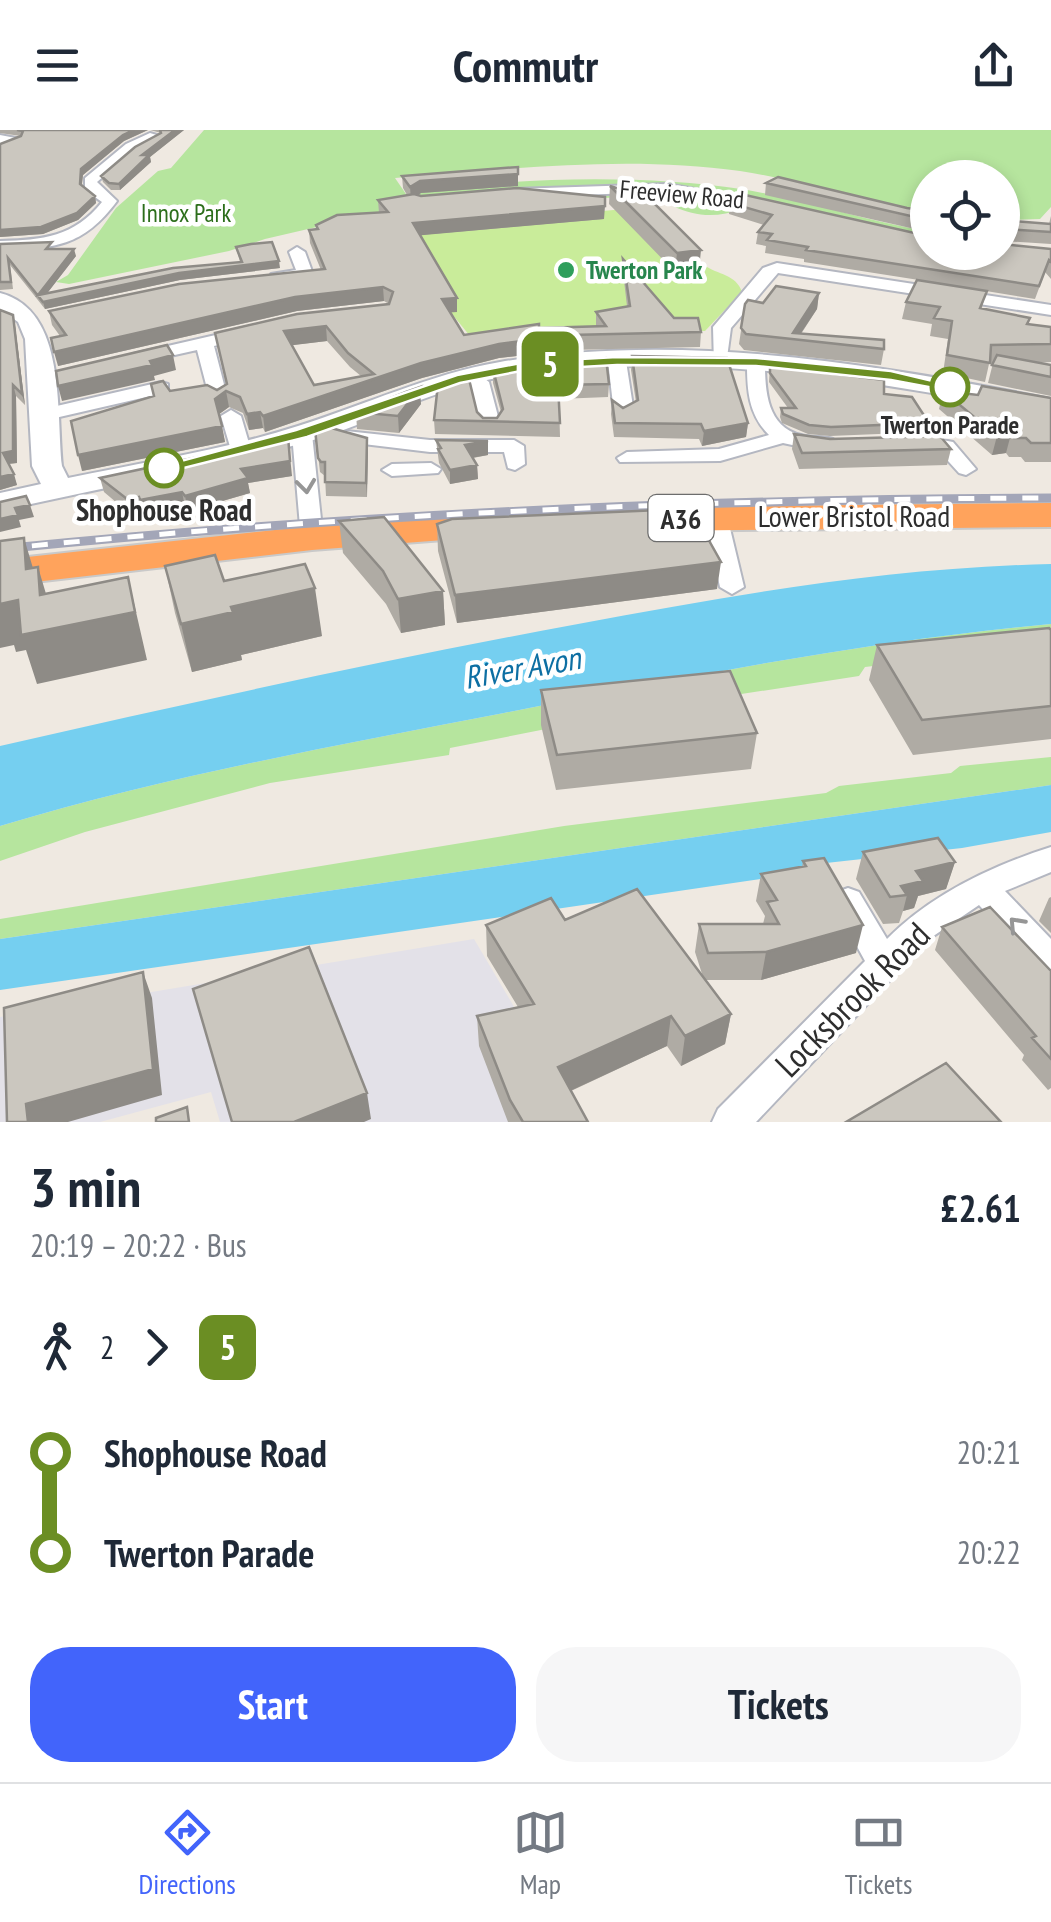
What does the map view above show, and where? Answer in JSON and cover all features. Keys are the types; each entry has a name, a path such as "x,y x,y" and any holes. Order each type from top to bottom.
{"highway":[{"name":"Lower Bristol Road","path":"604,520 1051,515"},
{"path":"0,573 312,538 531,524"}],"street":[{"path":"0,245 54,244 79,235 110,201 90,186 90,181 133,142 154,136"},
{"name":"Freeview Road","path":"491,195 590,188 666,188 744,197 794,209"},
{"path":"297,252 305,274"},
{"path":"720,360 722,327 769,271 777,268 1051,310"},
{"path":"254,280 329,271"},
{"path":"0,300 39,319 51,378 42,415 48,466 56,484 64,487"},
{"path":"114,364 266,328"},
{"path":"204,344 218,396"},
{"path":"617,361 624,413"},
{"path":"0,502 241,450 310,431 472,375 526,366 617,361 756,362 891,376 1047,407"},
{"path":"756,362 754,394 770,429 782,437 814,444 852,443"},
{"path":"472,375 480,382 490,424"},
{"path":"42,415 160,388"},
{"path":"231,416 241,450"},
{"path":"310,431 432,465"},
{"path":"310,431 312,538"},
{"path":"627,458 724,464 782,437"},
{"path":"892,442 942,442 952,448 966,469"},
{"path":"392,470 514,446 515,464"},
{"path":"716,516 732,588"},
{"name":"Locksbrook Road","path":"731,1122 883,962 947,907 982,887 1051,860"},
{"path":"833,875 883,962"},
{"path":"982,887 1051,961"}],"shaded area":[{"path":"474,939 582,1122 220,1122 211,1092 100,1122 0,1122 0,1017"}],"green space":[{"name":"Innox Park","path":"204,130 1051,130 1051,207 1040,219 1020,220 1020,160 910,160 910,208 764,175 697,166 611,164 481,171 395,178 406,194 529,181 702,184 765,193 910,228 910,234 742,209 707,215 673,206 706,201 699,196 543,199 377,213 229,251 69,284 56,282 68,275 116,208 158,171 171,168"},
{"name":"Twerton Park","path":"646,207 696,259 731,278 742,292 705,331 470,336 384,231"},
{"path":"1051,624 1051,645 865,667 859,676 546,724 546,729 450,748 449,755 270,783 85,832 0,861 0,826 188,777 776,661"},
{"path":"1051,757 1051,785 0,939 0,919 564,826 826,793 839,786 951,773 960,766"}],"water":[{"name":"River Avon","path":"1051,564 1051,624 845,650 640,686 250,763 0,826 0,746 360,667 696,603 871,577"},
{"path":"1051,785 1051,832 962,848 817,864 775,877 0,990 0,939"}],"building":[{"path":"17,130 134,130 81,169 80,184 95,196 77,213 41,227 0,230 0,144 21,136 23,131"},
{"path":"160,130 175,130 142,155 149,155 119,184 109,183 101,176 135,147 161,133"},
{"path":"518,167 518,174 420,181 410,187 402,176"},
{"path":"778,177 910,208 910,216 766,183"},
{"path":"610,186 649,198 701,250 677,253"},
{"path":"517,188 605,197 605,206 413,223 457,298 442,299 464,335 539,324 539,328 606,326 596,312 630,306 623,259 674,318 698,318 701,332 569,335 499,344 421,363 263,416 260,412 247,414 240,397 226,391 215,399 222,426 78,455 71,421 154,396 151,384 163,381 170,391 207,385 217,390 227,384 215,333 297,314 389,304 393,292 383,287 295,297 54,352 51,338 66,335 49,311 179,284 325,269 309,230 318,229 316,225 337,215 388,212 378,200","holes":["326,326 348,353 374,374 314,385 284,331"]},
{"path":"745,195 910,232 910,266 767,240 772,234 758,232 772,215 730,203"},
{"path":"1020,221 1051,224 1051,232 1020,230"},
{"path":"52,242 46,249 74,249 38,295 173,268 242,262 236,247 251,244 272,242 279,261 179,273 43,302 8,258 11,282 0,282 0,244"},
{"path":"1020,246 1051,249 1051,262 1039,286 935,270 1020,270"},
{"path":"917,280 987,291 980,308 1030,318 1027,324 1051,327 1051,344 991,345 990,363 947,355 952,321 934,318 940,307 906,302"},
{"path":"776,286 819,293 793,333 884,340 884,349 746,334 741,328 745,304 748,300 763,303"},
{"path":"0,310 13,315 22,394 13,385 13,451 3,453 14,474 0,477"},
{"path":"167,345 173,355 150,361 152,365 58,386 56,371"},
{"path":"997,355 1051,365 1051,377 992,365"},
{"path":"632,356 727,358 748,423 704,431 701,424 615,423 612,400 623,408 638,400"},
{"path":"606,358 609,384 558,385 560,423 434,420 438,384 468,375 477,412 483,418 497,418 503,409 493,369"},
{"path":"770,366 884,380 884,394 912,397 929,423 809,425 783,414 781,408 796,408 770,373"},
{"path":"982,386 1051,398 1051,443 1031,443 1011,434 997,436 943,391 978,395"},
{"path":"420,387 398,416 356,412 406,392"},
{"path":"324,426 367,438 366,483 325,482 325,462 318,458 315,429"},
{"path":"794,434 830,439 940,436 951,449 802,453"},
{"path":"288,436 290,461 241,469 248,478 185,496 182,492 127,499 100,478 278,444 275,439"},
{"path":"436,440 488,441 465,445 477,465 450,470"},
{"path":"26,496 30,505 15,508 18,515 0,519 0,502"},
{"path":"708,508 712,528 702,528 721,562 455,595 437,524 452,519"},
{"path":"384,517 443,591 398,599 383,571 339,521"},
{"path":"24,538 26,569 38,567 40,595 128,577 135,612 21,635 18,600 0,604 0,541"},
{"path":"215,555 224,581 305,564 315,588 231,607 233,612 181,624 165,566"},
{"path":"1049,628 1051,706 922,720 877,645"},
{"path":"730,671 757,733 557,755 541,690"},
{"path":"938,838 955,862 916,871 923,881 901,886 907,895 890,897 863,852"},
{"path":"824,858 863,925 766,952 708,953 699,924 779,924 767,902 777,900 761,874 806,866 803,861"},
{"path":"637,889 731,1014 685,1036 671,1016 558,1067 588,1122 523,1122 510,1100 477,1016 534,1004 486,925 551,898 565,920"},
{"path":"990,907 1051,971 1051,1059 1032,1038 1036,1036 942,927"},
{"path":"309,947 367,1093 294,1122 232,1122 193,989"},
{"path":"143,972 153,1069 26,1104 28,1122 7,1122 4,1008"},
{"path":"946,1063 1001,1122 846,1122"},
{"path":"187,1107 189,1122 156,1122 156,1118"}],"railway":[{"path":"0,549 262,526 525,511 788,501 1051,498"}],"bus line":[{"name":"5","path":"164,468 302,434 457,379 526,366 720,360 848,370 950,387"}],"place":[{"name":"Twerton Park","path":"566,270"},
{"name":"Twerton Parade","path":"950,387"},
{"name":"Shophouse Road","path":"164,468"}]}
